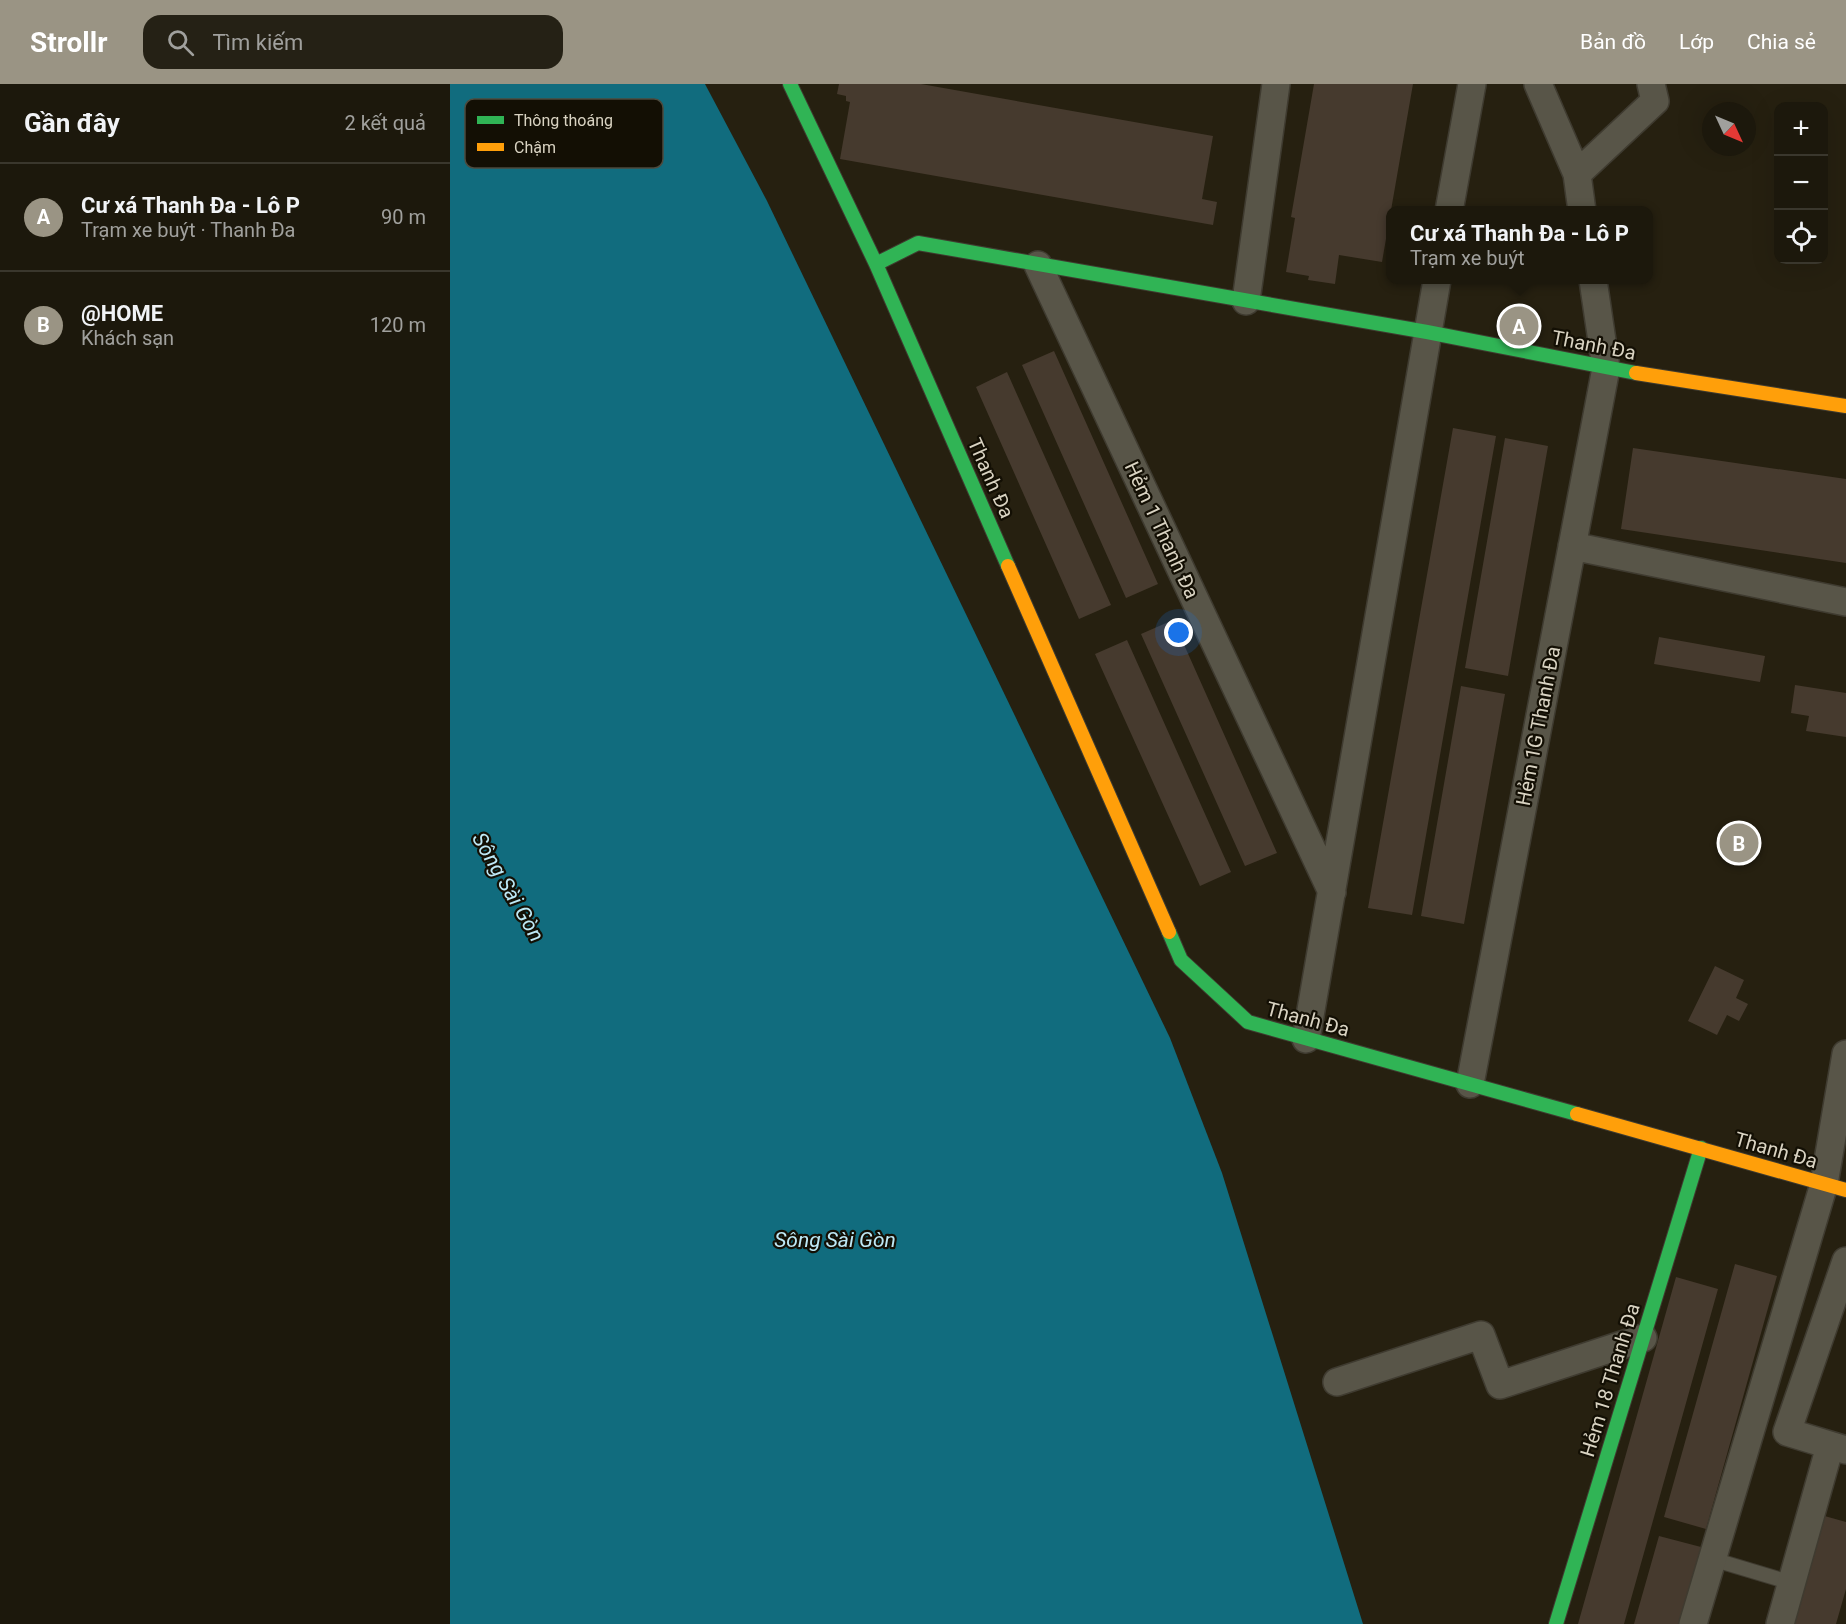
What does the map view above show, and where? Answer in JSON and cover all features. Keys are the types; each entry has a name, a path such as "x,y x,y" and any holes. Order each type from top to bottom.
{"street":[{"path":"790,84 876,264"},
{"path":"1246,301 1275,84"},
{"path":"1450,206 1472,84"},
{"path":"1538,84 1577,174 1581,206"},
{"path":"1577,174 1659,90"},
{"name":"Thanh Đa","path":"1835,1187 1248,1022 1181,960 876,264 918,243 1427,332 1606,368 1846,406"},
{"name":"Hẻm 1 Thanh Đa","path":"1038,265 1332,892"},
{"path":"1306,1039 1436,284"},
{"name":"Hẻm 1G Thanh Đa","path":"1470,1084 1606,368 1594,284"},
{"path":"1572,546 1846,602"},
{"path":"1693,1624 1712,1559 1835,1187 1846,1054"},
{"name":"Hẻm 18 Thanh Đa","path":"1557,1624 1701,1148"},
{"path":"1780,1624 1838,1448 1787,1432 1846,1261"},
{"path":"1337,1382 1481,1335 1500,1385 1643,1338"}],"lane":[{"path":"1712,1559 1792,1583"}],"water":[{"name":"Sông Sài Gòn","path":"450,84 705,84 767,201 1170,1038 1222,1173 1363,1624 450,1624"}],"building":[{"path":"839,84 921,84 1213,136 1202,199 1217,202 1213,225 840,159 850,102 846,101 846,96 837,94"},
{"path":"1314,84 1413,84 1392,206 1386,206 1386,239 1382,262 1339,255 1335,284 1308,280 1309,276 1286,272 1295,218 1291,217"},
{"path":"1054,351 1158,584 1126,598 1022,365"},
{"path":"1007,372 1111,605 1079,619 976,387"},
{"path":"1453,428 1496,436 1412,915 1368,908"},
{"path":"1505,438 1548,446 1508,676 1465,668"},
{"path":"1633,448 1846,479 1846,563 1621,529"},
{"path":"1173,620 1277,853 1245,866 1141,634"},
{"path":"1659,637 1765,656 1760,682 1654,664"},
{"path":"1127,640 1231,872 1200,886 1095,654"},
{"path":"1795,685 1846,693 1846,737 1806,731 1809,716 1791,713"},
{"path":"1461,686 1505,694 1464,924 1421,916"},
{"path":"1715,966 1744,980 1736,998 1748,1004 1739,1021 1727,1015 1717,1035 1688,1021"},
{"path":"1735,1264 1777,1276 1706,1529 1664,1517"},
{"path":"1676,1277 1718,1289 1624,1624 1578,1624"},
{"path":"1821,1515 1846,1522 1846,1589 1836,1624 1790,1624"},
{"path":"1659,1536 1701,1547 1679,1624 1634,1624"}],"traffic: fast":[{"path":"790,84 876,264 1008,566"},
{"path":"876,264 918,243 1427,332 1636,373"},
{"path":"1169,932 1181,960 1248,1022 1577,1114"},
{"path":"1556,1624 1701,1148"}],"traffic: slow":[{"path":"1636,373 1846,406"},
{"path":"1008,566 1169,932"},
{"path":"1577,1114 1846,1190"}],"place":[{"name":"Cư xá Thanh Đa - Lô P","path":"1519,326"},
{"name":"@HOME","path":"1739,843"}]}
